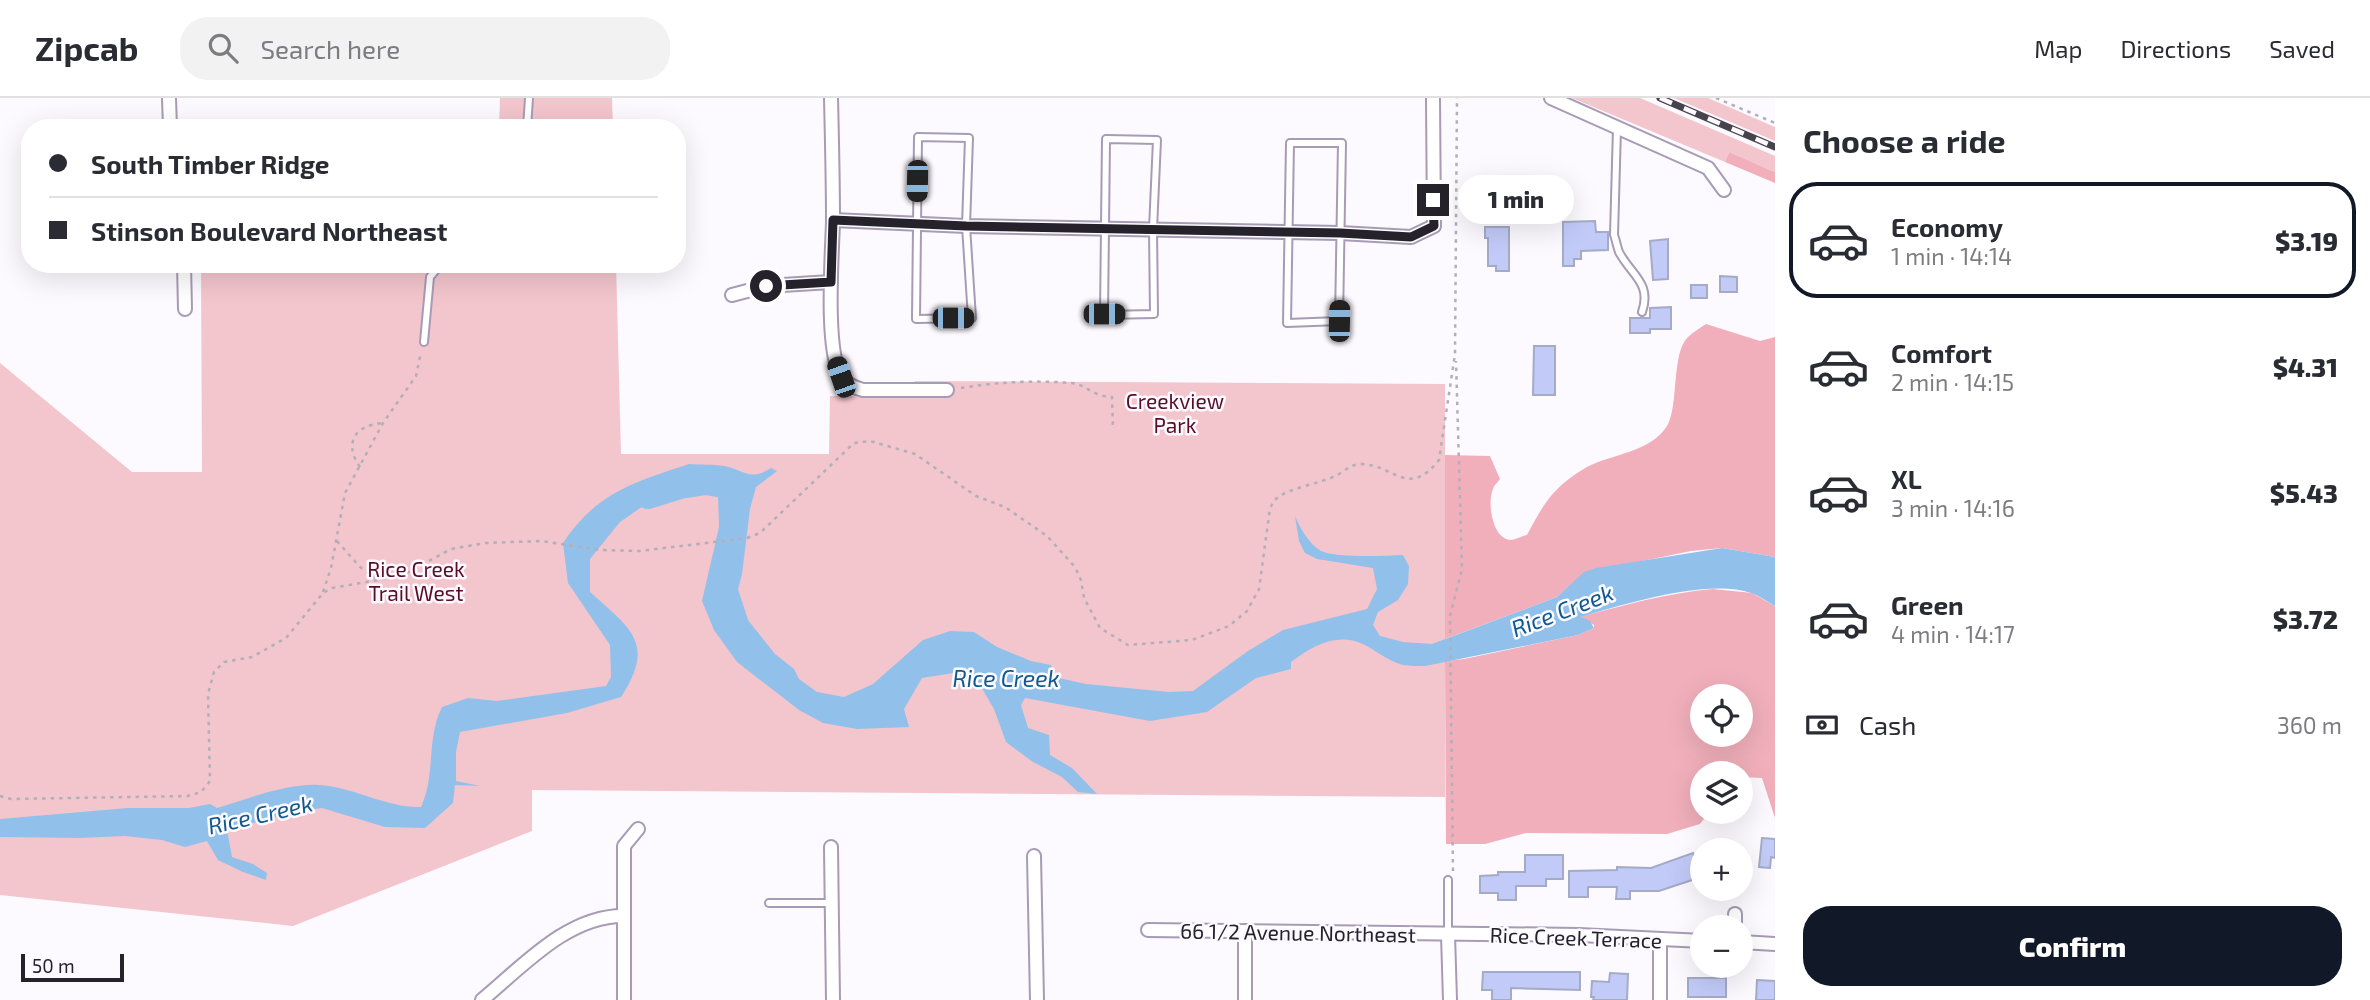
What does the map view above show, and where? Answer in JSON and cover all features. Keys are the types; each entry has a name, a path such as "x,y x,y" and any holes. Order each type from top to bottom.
{"street":[{"path":"169,98 170,119"},
{"path":"831,98 831,282 835,357 841,377 852,387 863,390 947,390"},
{"path":"833,220 1411,237 1434,226 1433,98"},
{"path":"1551,98 1708,168 1724,190"},
{"path":"184,273 185,310"},
{"path":"732,295 766,286 831,282"},
{"path":"624,1000 624,846 638,829"},
{"path":"831,847 833,1000"},
{"path":"1034,856 1037,1000"},
{"path":"482,1000 570,931 606,916 623,916"},
{"name":"66 1/2 Avenue Northeast","path":"1148,930 1448,934"},
{"path":"1245,931 1245,1000"},
{"path":"1448,934 1450,1000"},
{"name":"Rice Creek Terrace","path":"1448,934 1579,935 1690,940"},
{"path":"1660,939 1660,1000"},
{"path":"1753,943 1775,944"}],"lane":[{"path":"528,119 529,98"},
{"path":"1617,128 1615,235 1619,251 1644,287 1646,301 1642,312"},
{"path":"918,137 970,138 966,226 972,318 916,319 916,224 918,137"},
{"path":"1106,139 1157,140 1153,229 1154,314 1104,314 1106,139"},
{"path":"1290,143 1342,143 1340,233 1339,321 1287,323 1290,143"},
{"path":"424,342 430,277 434,273"},
{"path":"1448,880 1448,934"},
{"path":"769,903 832,903"}],"path":[{"path":"1448,880 1453,874 1450,616 1462,569 1455,354 1457,98"},
{"path":"1716,98 1775,123"},
{"path":"323,593 337,541 345,493 383,423 416,376 424,342"},
{"path":"0,796 11,799 188,796 201,793 210,781 208,694 214,672 224,662 252,657 285,638 323,593 332,588 401,576 451,549 505,542 542,541 599,550 640,551 747,538 760,533 855,443 870,441 915,454 976,496 1005,507 1047,536 1076,567 1084,598 1100,628 1112,636 1128,645 1192,640 1229,626 1247,611 1258,589 1270,508 1276,499 1336,476 1353,465 1364,464 1405,478 1414,479 1428,474 1439,460 1455,354"},
{"path":"947,390 993,383 1075,383 1098,396 1112,397 1113,429"},
{"path":"360,467 352,451 356,433 373,424 383,423"},
{"path":"337,541 360,567 378,580"}],"green space":[{"path":"500,98 612,98 613,119 499,119"},
{"path":"1572,98 1640,98 1775,156 1775,172 1729,152 1725,162"},
{"path":"1674,98 1708,98 1775,127 1775,141"},
{"name":"Rice Creek Trail West","path":"201,273 616,273 621,454 829,454 830,396 914,397 915,381 1445,384 1445,797 532,790 532,831 293,926 0,895 0,363 132,472 202,472"}],"shaded area":[{"path":"1729,152 1775,172 1775,183 1725,162"},
{"path":"1706,324 1760,341 1775,337 1775,557 1722,548 1691,551 1584,573 1557,597 1445,639 1445,455 1490,456 1500,479 1491,495 1495,526 1504,538 1510,540 1527,535 1545,504 1566,481 1587,467 1641,447 1660,435 1671,417 1679,355 1683,345 1690,335"},
{"path":"1713,589 1752,593 1775,606 1775,818 1762,778 1753,778 1753,761 1690,761 1690,824 1700,824 1667,834 1526,833 1485,844 1446,844 1445,661 1578,635 1594,628 1594,625 1580,617 1679,593"}],"water":[{"name":"Rice Creek","path":"689,464 724,466 752,475 771,468 777,471 756,487 738,589 748,620 775,654 794,669 799,679 817,692 844,697 873,684 923,640 950,631 974,632 997,647 1031,661 1051,665 1054,677 1086,684 1169,692 1193,691 1248,651 1283,630 1367,609 1377,589 1373,568 1317,559 1305,553 1299,541 1295,516 1302,531 1321,551 1348,556 1403,555 1409,566 1408,584 1398,600 1378,612 1373,625 1380,636 1403,642 1432,644 1557,597 1584,572 1596,568 1722,548 1775,557 1775,606 1754,594 1733,589 1666,594 1581,617 1590,621 1594,628 1578,635 1425,666 1403,665 1363,644 1334,640 1299,656 1291,662 1291,669 1256,678 1207,712 1150,721 1025,698 1021,705 1028,728 1049,735 1050,755 1072,768 1097,794 1078,792 1062,777 1033,762 1006,742 994,709 977,680 953,673 922,678 904,709 909,727 857,729 823,723 799,710 737,662 714,630 702,601 719,527 718,494 705,483 680,487 649,502 620,522 590,559 590,592 627,627 637,650 637,663 621,697 567,713 460,732 456,752 456,781 480,786 455,785 453,803 425,828 385,827 322,808 294,812 227,830 232,857 253,864 267,873 266,880 218,860 207,841 185,847 162,840 125,836 0,837 0,819 128,808 189,808 210,804 217,808 268,792 307,785 345,789 395,804 421,807 426,795 434,731 442,707 468,698 497,701 606,686 611,677 610,645 568,583 563,543 589,512 618,491"}],"building":[{"path":"1595,221 1596,232 1608,232 1608,250 1581,251 1581,259 1574,259 1574,266 1563,266 1563,222"},
{"path":"1485,227 1509,227 1509,271 1496,271 1496,266 1488,266 1488,238 1485,238"},
{"path":"1668,239 1668,279 1653,280 1650,241"},
{"path":"1720,276 1737,277 1737,292 1720,292"},
{"path":"1691,285 1707,285 1707,298 1691,298"},
{"path":"1671,307 1671,329 1630,333 1630,318 1650,318 1650,308"},
{"path":"1534,346 1555,346 1555,395 1533,395"},
{"path":"1762,838 1775,839 1775,858 1771,857 1770,868 1759,867"},
{"path":"1690,854 1690,881 1659,891 1630,891 1630,899 1616,899 1617,887 1588,887 1588,897 1569,897 1569,871 1617,870 1617,867 1651,868"},
{"path":"1525,855 1563,855 1563,879 1546,879 1546,886 1516,886 1516,900 1498,900 1498,893 1480,893 1480,876 1498,875 1498,872 1525,872"},
{"path":"1483,972 1580,972 1580,990 1511,988 1511,1000 1492,1000 1492,990 1482,990"},
{"path":"1610,973 1628,974 1627,1000 1593,1000 1592,981 1609,982"},
{"path":"1688,978 1726,978 1726,997 1688,997"},
{"path":"1757,980 1775,981 1775,1000 1756,1000"}],"waterway":[{"name":"Rice Creek","path":"648,497 680,487 706,483 734,488 736,493"}],"railway":[{"path":"1660,98 1775,147"}],"route":[{"path":"766,286 831,282 833,220 1411,237 1434,226 1433,200"}],"park label":[{"name":"Creekview Park","path":"1175,412"}]}
